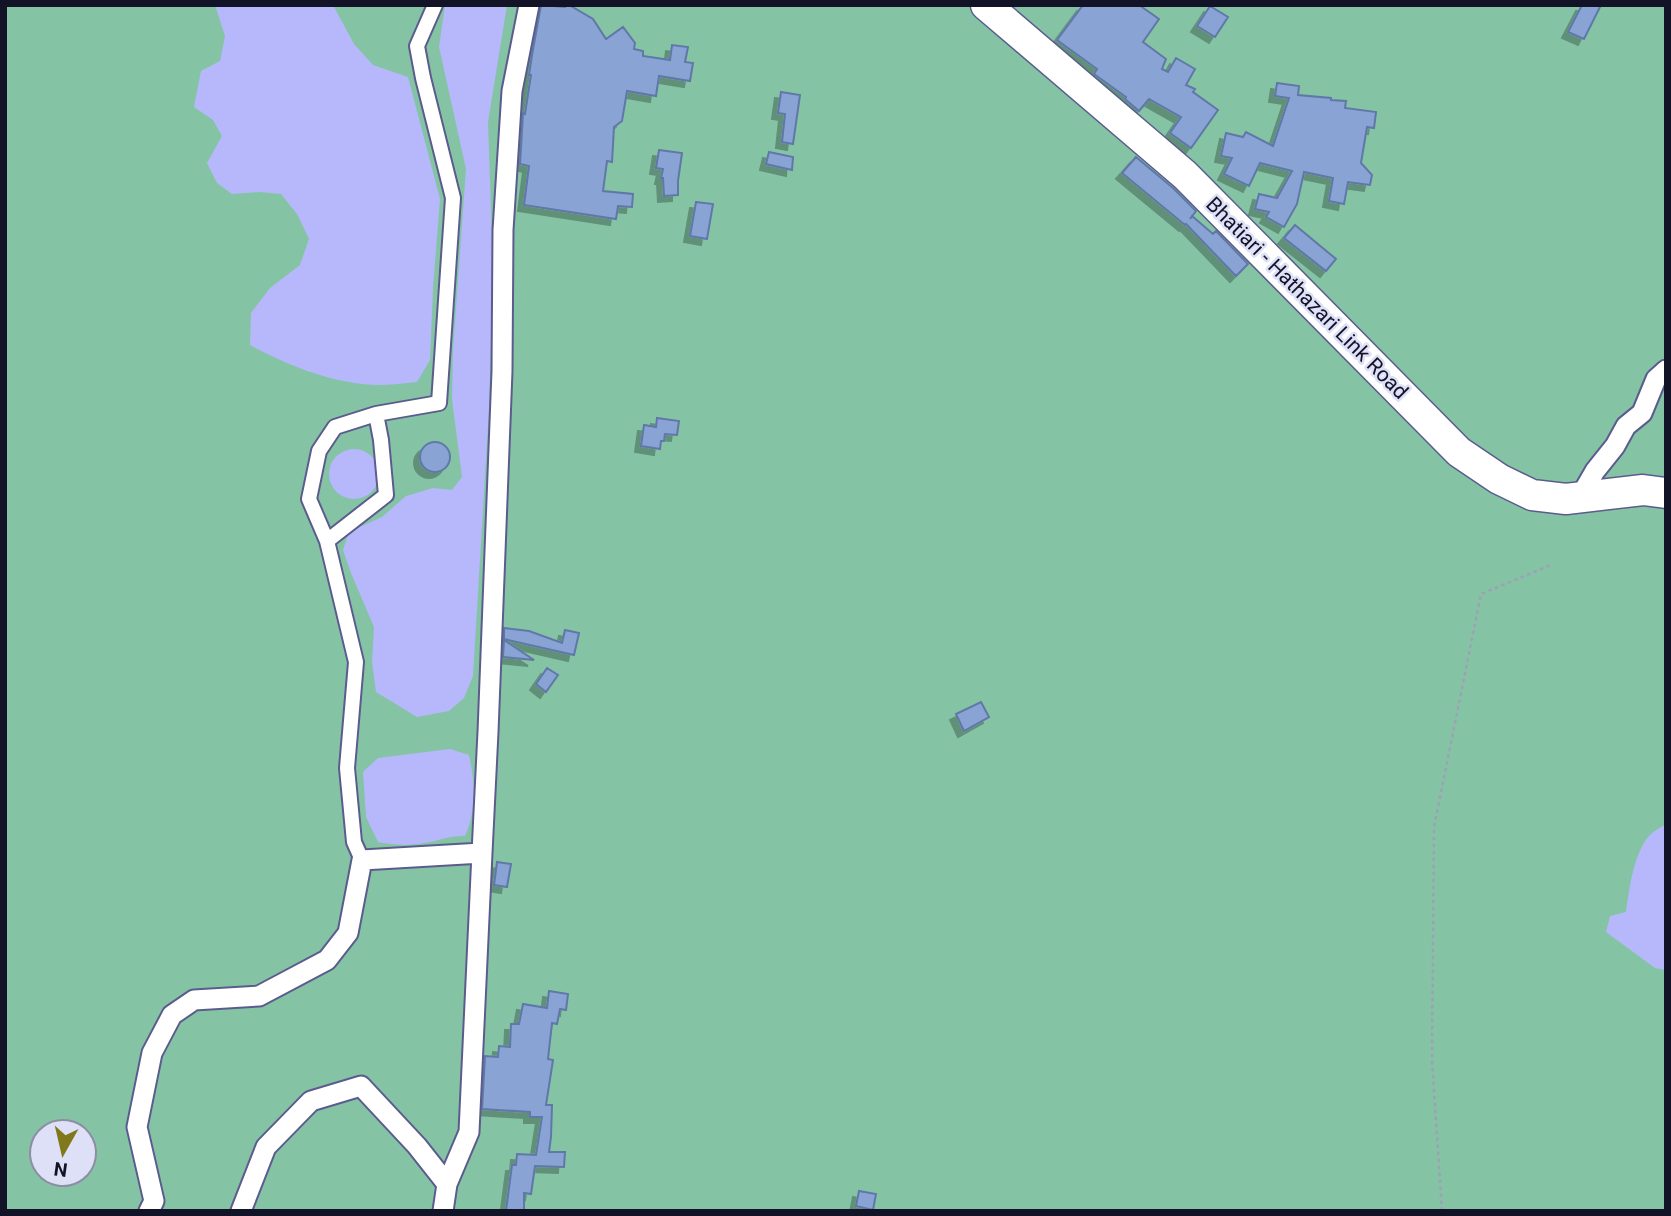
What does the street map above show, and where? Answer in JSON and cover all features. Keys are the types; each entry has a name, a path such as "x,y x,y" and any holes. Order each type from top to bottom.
{"main road":[{"name":"Bhatiari - Hathazari Link Road","path":"986,5 1185,175 1459,452 1499,480 1532,495 1566,499 1643,490 1666,493"}],"street":[{"path":"149,1211 154,1201 137,1127 152,1054 172,1015 194,1000 259,996 327,960 348,933 362,860 354,842 347,768 356,662 327,541 309,499 318,451 335,427 376,414 439,403 453,198 416,46 435,5"},
{"path":"443,1211 447,1184 469,1132 502,371 503,230 512,90 529,5"},
{"path":"1566,499 1584,490 1626,426 1642,413 1656,379 1666,370"},
{"path":"327,541 386,495 376,414"},
{"path":"362,860 482,853"},
{"path":"241,1211 266,1147 311,1101 361,1086 447,1184"}],"path":[{"path":"1442,1211 1432,1060 1434,827 1480,594 1551,565"}],"green space":[{"path":"5,5 1666,5 1666,1211 5,1211"}],"water":[{"path":"215,5 333,5 354,44 373,65 408,77 440,199 430,360 417,382 379,385 345,381 296,367 250,345 251,313 270,288 300,265 309,239 297,214 281,194 232,194 217,183 207,163 222,136 213,120 194,107 201,71 220,61 225,36"},
{"path":"445,5 507,5 488,122 493,271 489,409 473,676 464,698 449,711 417,717 376,692 372,662 374,627 343,550 349,532 382,517 406,496 433,488 452,490 462,477 452,399 466,169 439,47"},
{"path":"354,449 371,457 379,474 371,491 354,499 337,491 329,474 337,457"},
{"path":"450,749 469,755 471,765 473,806 465,836 412,845 378,842 366,817 363,772 378,758"},
{"path":"1666,824 1666,970 1655,968 1606,932 1610,916 1626,912 1633,870 1646,840"}],"building":[{"path":"541,5 569,5 593,19 606,39 623,27 635,43 634,49 643,51 643,56 670,60 672,45 688,47 685,62 693,63 690,81 659,76 656,96 627,91 622,121 614,127 612,162 607,161 603,191 633,194 632,207 618,206 616,219 524,205 529,166 520,164 523,113 525,114"},
{"path":"1083,5 1139,5 1159,19 1143,42 1166,59 1162,69 1168,72 1176,58 1195,69 1186,85 1195,89 1193,92 1218,110 1191,148 1170,133 1181,117 1149,99 1139,111 1126,97 1094,74 1097,69 1057,40"},
{"path":"1582,5 1601,5 1584,39 1568,32"},
{"path":"1210,6 1228,17 1215,37 1197,26"},
{"path":"1277,83 1299,86 1298,95 1346,101 1345,108 1376,112 1374,128 1367,127 1361,163 1372,175 1370,185 1348,182 1344,204 1329,201 1333,178 1304,172 1297,204 1284,227 1266,217 1269,212 1255,209 1259,194 1277,198 1292,171 1260,163 1249,186 1224,174 1232,158 1221,156 1226,133 1243,137 1246,132 1273,146 1289,98 1275,96"},
{"path":"781,92 800,95 793,144 782,142 785,114 778,113"},
{"path":"659,150 682,153 678,195 664,196 661,178 663,169 656,168"},
{"path":"769,152 793,157 792,170 766,164"},
{"path":"1136,157 1196,211 1192,216 1213,234 1216,231 1248,264 1236,276 1186,224 1122,173"},
{"path":"696,202 713,204 707,239 690,236"},
{"path":"1295,225 1336,259 1326,271 1284,238"},
{"path":"657,418 679,421 677,435 665,434 660,449 641,446 644,425 656,427"},
{"path":"435,442 446,446 450,457 446,468 435,472 424,468 420,457 424,446"},
{"path":"504,628 529,631 562,643 565,630 579,633 574,655 504,639"},
{"path":"504,640 534,660 503,657"},
{"path":"547,668 558,675 546,692 536,684"},
{"path":"981,702 989,717 964,731 956,714"},
{"path":"497,862 511,864 507,887 494,885"},
{"path":"549,991 568,994 566,1010 560,1009 557,1024 552,1023 548,1059 553,1060 546,1105 552,1105 549,1152 565,1152 564,1167 535,1166 531,1194 524,1193 524,1211 506,1211 512,1165 516,1165 517,1154 536,1155 542,1117 530,1117 530,1112 482,1109 485,1056 498,1057 499,1046 510,1047 511,1024 519,1024 523,1004 547,1008"},
{"path":"859,1191 876,1194 873,1210 856,1206"}]}
